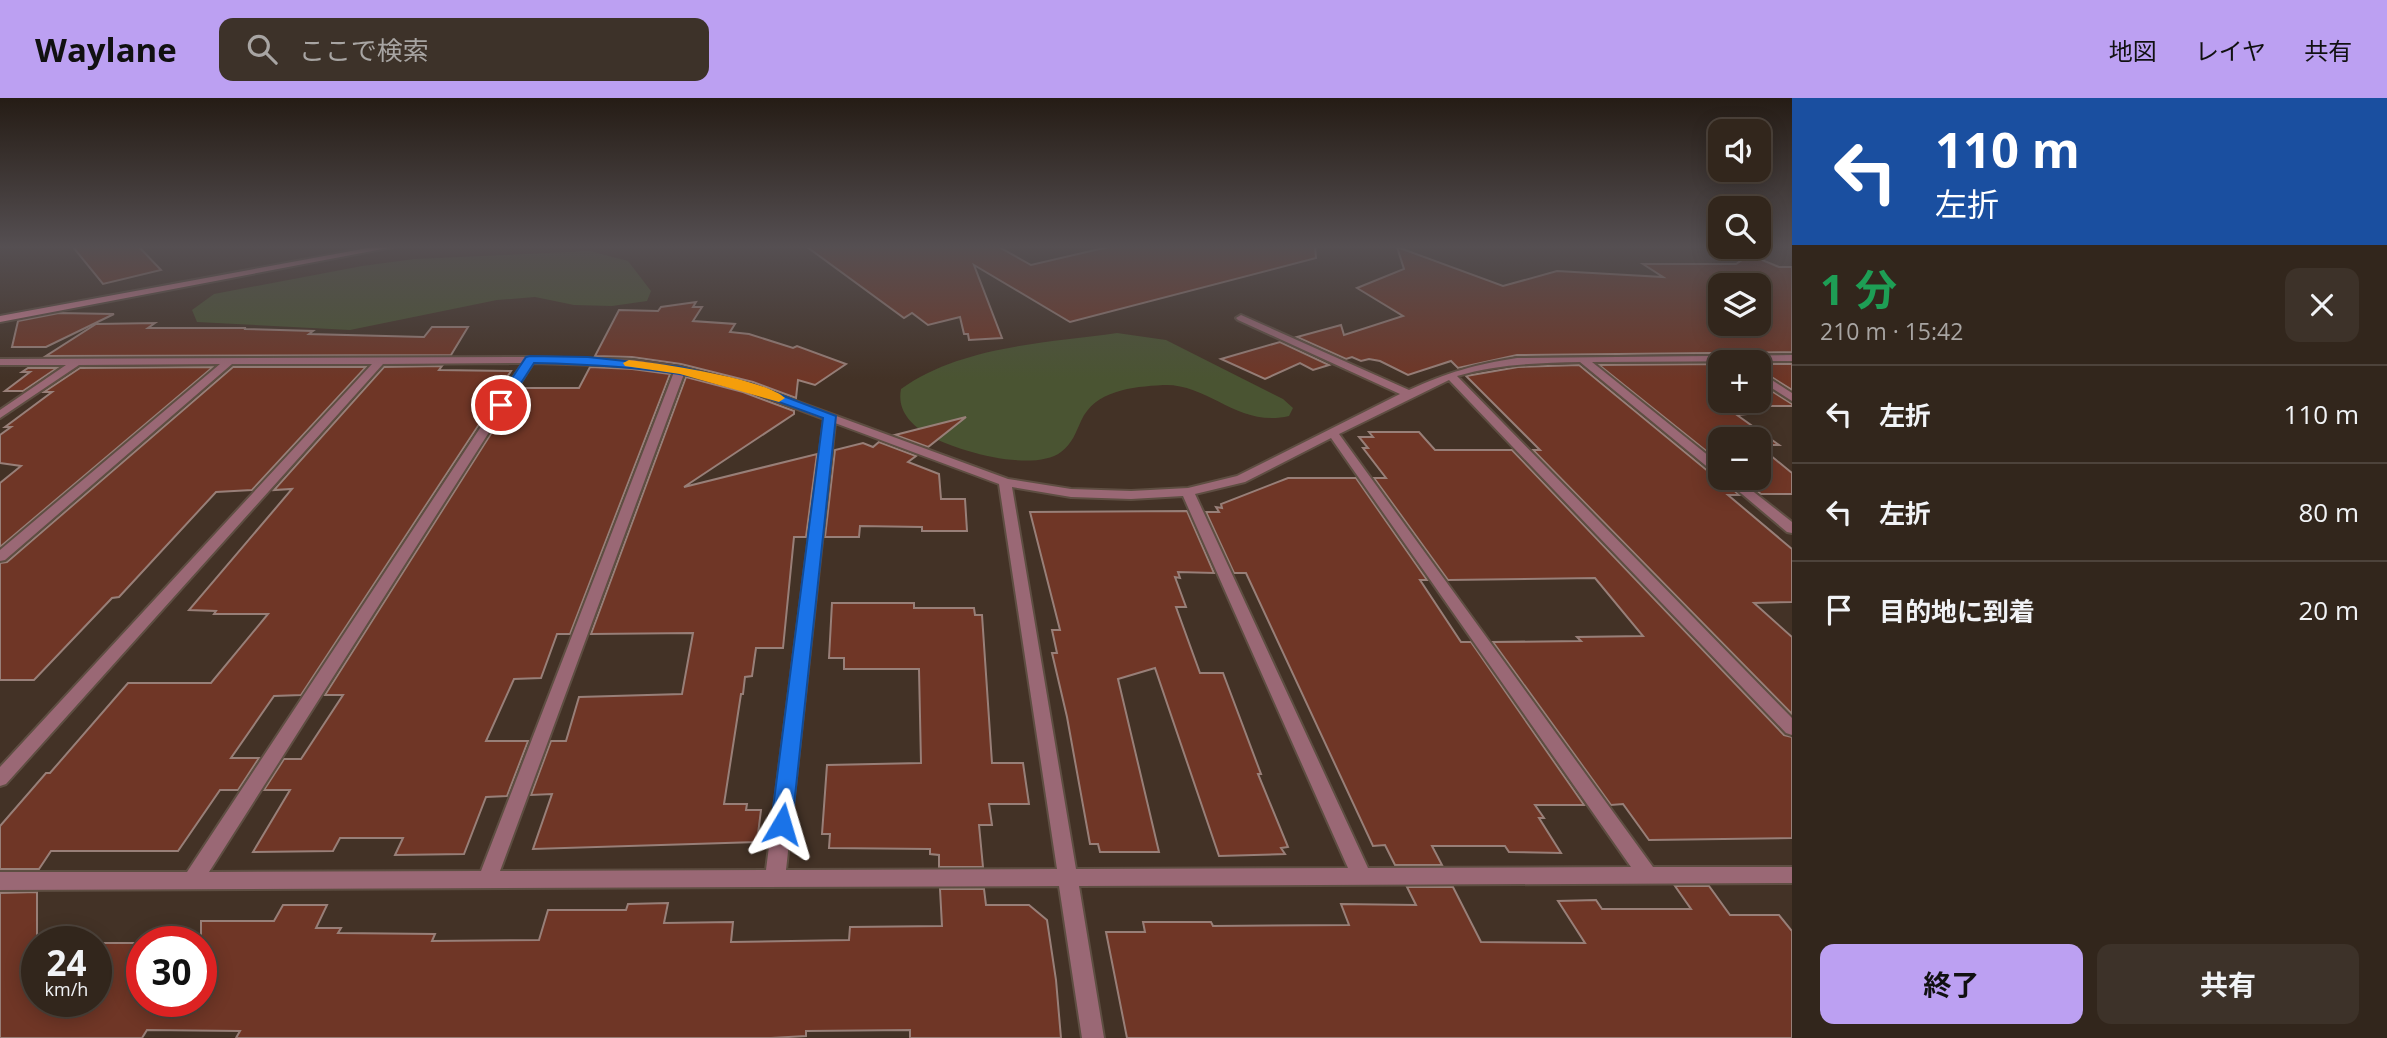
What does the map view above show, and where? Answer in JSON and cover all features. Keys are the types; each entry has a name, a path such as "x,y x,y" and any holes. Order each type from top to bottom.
{"street":[{"path":"0,319 152,291"},
{"path":"1241,318 1409,394"},
{"path":"1771,359 1792,358"},
{"path":"0,362 530,360 632,363 680,370 748,387 1005,482 1071,493 1131,495 1188,492 1241,479 1409,394 1450,375 1481,366 1517,361 1582,359 1708,360"},
{"path":"1582,359 1708,461"},
{"path":"0,779 380,360"},
{"path":"192,881 530,360"},
{"path":"0,415 78,361"},
{"path":"0,557 230,361"},
{"path":"487,880 680,370"},
{"path":"1450,375 1792,729"},
{"path":"1771,383 1792,398"},
{"path":"775,878 830,416"},
{"path":"1332,433 1648,875"},
{"path":"1005,482 1093,1038"},
{"path":"1744,490 1792,528"},
{"path":"1188,492 1362,877"},
{"path":"1774,514 1792,514"},
{"path":"0,881 1792,875"}],"green space":[{"path":"231,291 651,291 647,301 612,306 574,305 535,297 497,300 350,330 197,322 192,310 214,294"},
{"path":"1117,333 1166,340 1283,399 1293,408 1289,416 1271,418 1239,411 1180,386 1127,389 1095,403 1087,411 1071,442 1061,452 1048,458 1032,460 1014,460 975,453 941,441 916,426 903,410 901,389 950,364 1005,349"}],"building":[{"path":"867,291 984,291 1002,338 969,340 968,334 964,334 960,317 928,325 912,313 904,318"},
{"path":"1018,291 1190,291 1070,322"},
{"path":"1362,291 1708,291 1708,336 1771,336 1771,291 1792,291 1792,352 1708,350 1708,353 1517,355 1458,368 1451,361 1408,375 1380,361 1361,361 1352,357 1346,359 1297,337 1341,325 1344,335 1403,316"},
{"path":"696,302 693,307 702,307 693,321 735,324 730,332 749,334 793,348 797,346 846,364 815,385 798,380 796,398 753,382 681,364 632,357 595,356 619,310 658,311 661,307"},
{"path":"59,313 114,314 46,347 12,347 18,321"},
{"path":"155,323 148,328 246,328 244,329 313,331 309,334 424,337 432,327 468,327 451,355 46,356 96,324"},
{"path":"1280,342 1329,365 1313,370 1300,363 1265,379 1221,359"},
{"path":"1708,364 1708,413 1746,413 1737,415 1754,427 1708,427 1708,452 1599,365"},
{"path":"1771,364 1792,364 1792,390 1771,377"},
{"path":"1579,365 1708,471 1708,490 1734,490 1739,495 1728,495 1792,549 1792,602 1754,603 1792,637 1792,714 1533,450 1540,450 1466,376 1518,367"},
{"path":"442,366 439,370 511,371 500,388 503,388 301,695 274,696 231,758 259,758 238,790 220,790 178,851 51,851 39,869 0,869 0,826 128,683 211,683 268,614 214,614 216,611 189,610 292,489 274,490 384,367"},
{"path":"213,367 0,547 0,483 21,466 0,463 0,435 11,427 5,427 52,392 44,392 80,368"},
{"path":"233,367 366,367 252,490 216,492 119,597 112,598 34,680 0,680 0,563 7,562"},
{"path":"590,367 670,374 570,634 557,634 541,678 514,679 486,741 528,741 507,796 486,797 464,854 395,855 403,838 340,838 333,851 253,852 290,790 264,790 284,759 301,759 343,695 325,695 520,388 579,388"},
{"path":"28,368 57,368 23,391 5,391 30,372 22,372"},
{"path":"686,377 743,392 794,411 794,414 684,487 817,454 806,537 794,537 783,648 756,648 752,676 745,677 741,694 724,804 747,804 746,810 761,810 757,842 533,849 552,794 531,795 551,741 566,741 579,697 682,694 693,633 591,634"},
{"path":"1771,391 1792,404 1771,406"},
{"path":"966,417 928,447 895,435"},
{"path":"1369,432 1419,432 1435,450 1512,450 1784,735 1792,737 1792,838 1649,840 1623,804 1611,805 1493,642 1581,641 1577,637 1643,636 1595,578 1448,580 1374,478 1386,478 1363,448 1368,448 1359,437 1373,437"},
{"path":"879,442 916,456 908,462 939,474 941,499 965,499 967,531 922,531 922,527 860,526 859,537 825,537 835,450 863,443 873,447"},
{"path":"1771,456 1792,473 1792,494 1761,494 1756,490 1771,490"},
{"path":"1288,478 1356,478 1427,580 1420,580 1461,642 1471,642 1584,805 1535,805 1544,818 1539,818 1561,853 1509,852 1505,846 1432,846 1442,865 1395,865 1385,845 1373,846 1246,573 1234,573 1206,512 1219,512 1216,507 1222,508 1221,504"},
{"path":"1187,511 1214,573 1178,572 1180,578 1175,577 1186,607 1176,607 1200,673 1223,673 1261,774 1258,774 1288,847 1281,848 1285,854 1219,856 1155,668 1118,679 1159,852 1100,852 1098,844 1090,844 1067,717 1052,653 1057,653 1052,630 1060,630 1030,512"},
{"path":"832,603 914,603 914,608 974,608 975,615 982,615 992,763 1023,763 1029,804 989,804 992,825 979,825 983,867 939,867 939,855 930,854 930,849 829,848 830,834 822,834 827,765 921,763 919,669 844,669 844,658 829,658"},
{"path":"1675,886 1709,886 1730,915 1779,915 1792,931 1792,1038 1127,1038 1106,932 1145,932 1143,922 1211,922 1213,926 1349,925 1341,904 1416,905 1407,887 1453,887 1481,942 1585,943 1558,901 1596,900 1602,909 1691,909"},
{"path":"940,889 984,889 986,905 1029,905 1047,920 1061,1038 910,1038 910,1030 806,1031 806,1036 771,1038 236,1038 240,1031 147,1030 142,1038 0,1038 0,893 37,892 37,926 21,926 21,1017 112,1017 112,943 126,943 126,1017 217,1017 217,926 201,926 201,921 274,921 283,905 327,905 316,928 341,928 338,933 435,934 432,941 539,940 548,910 626,910 628,904 668,903 664,923 733,922 731,942 849,940 850,927 942,926"}],"slow traffic":[{"path":"629,363 680,370 748,387 779,398"}],"route":[{"path":"501,405 530,360 588,361 632,363 680,370 748,387 830,416 782,824"}]}
